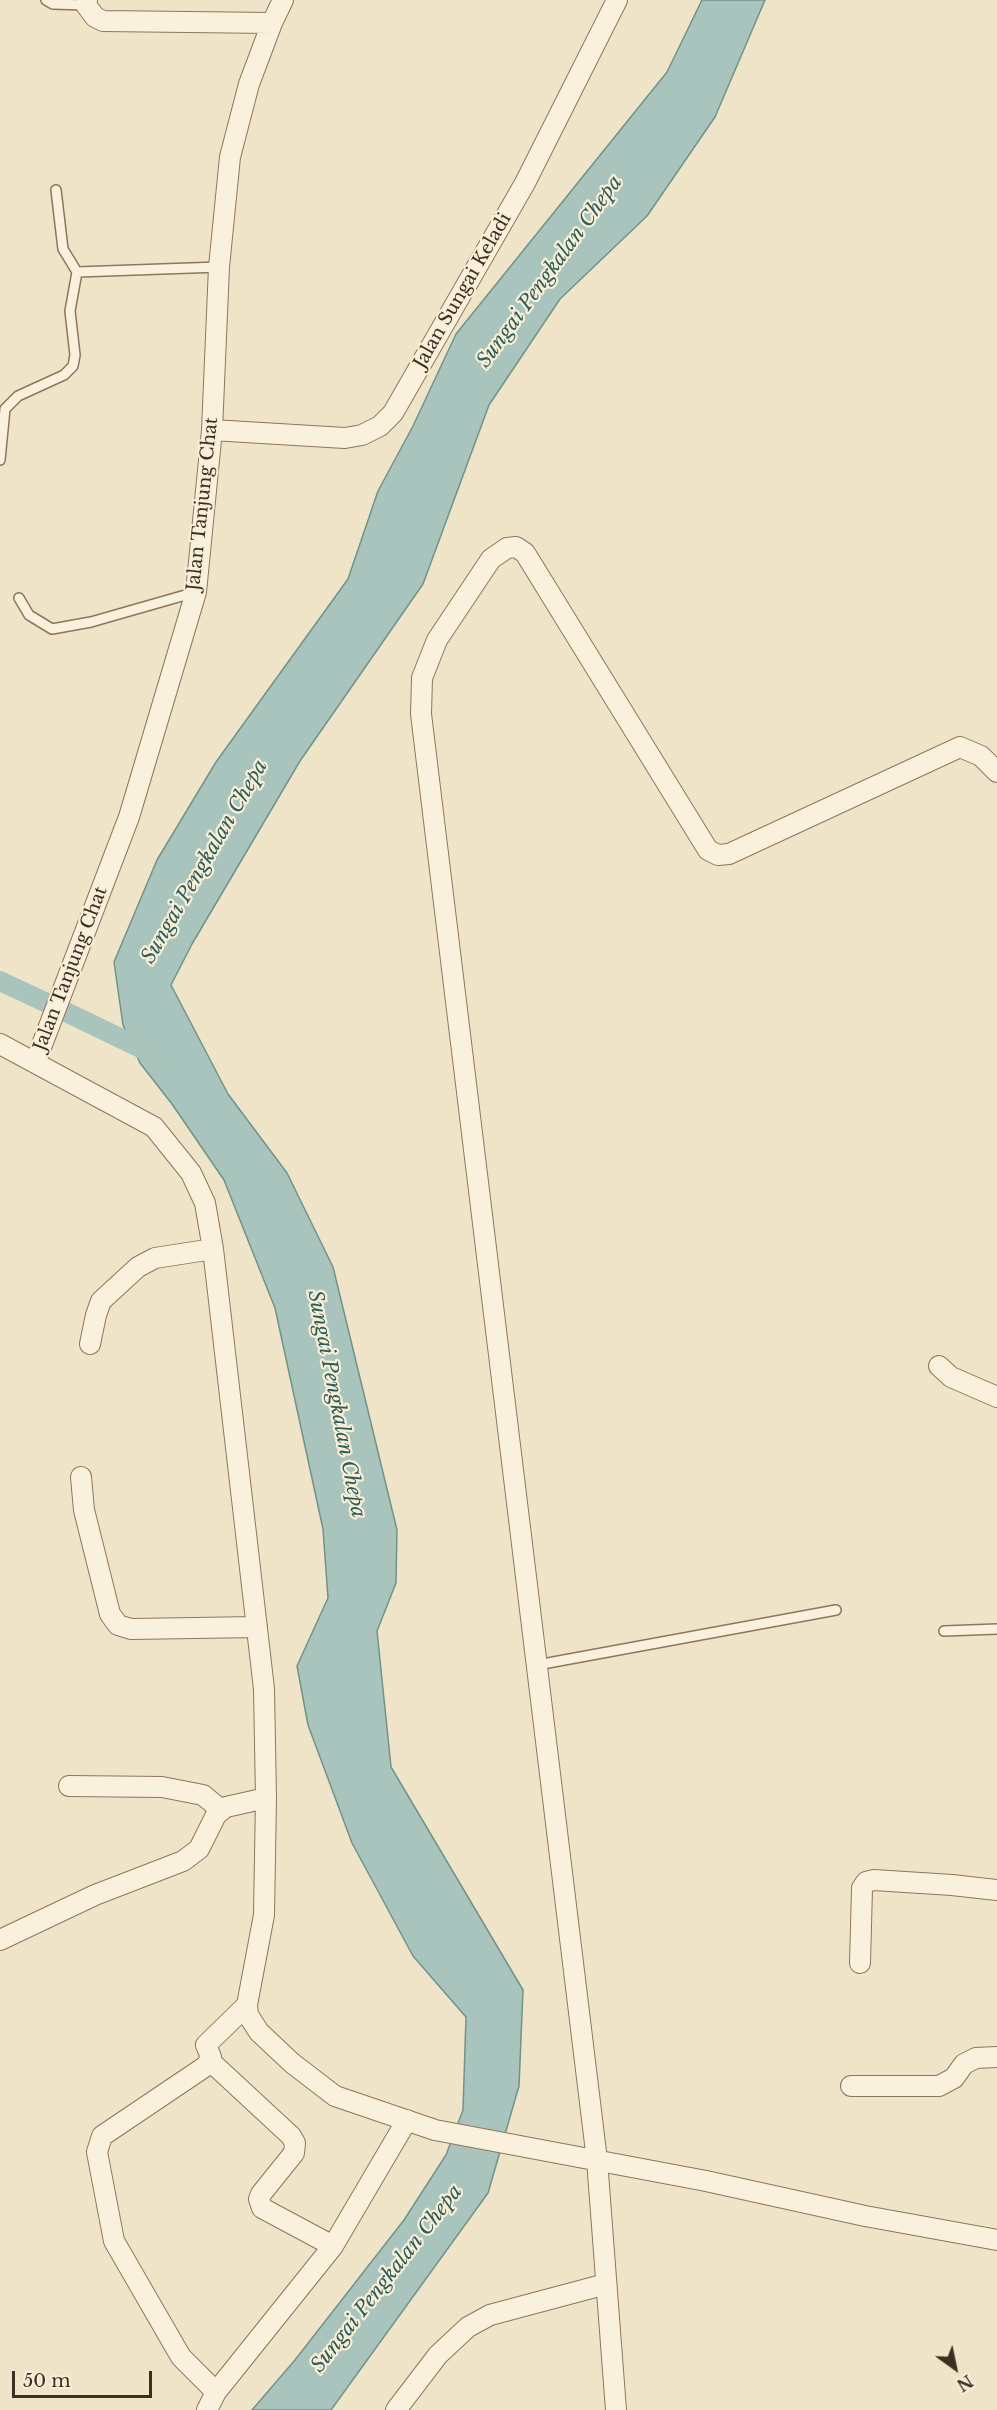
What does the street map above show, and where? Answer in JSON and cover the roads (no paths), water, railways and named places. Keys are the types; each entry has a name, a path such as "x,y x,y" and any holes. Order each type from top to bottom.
{"street":[{"name":"Jalan Tanjung Chat","path":"35,1063 129,817 196,592 212,430 219,267 230,157 249,84 283,0"},
{"name":"Jalan Sungai Keladi","path":"212,430 345,438 362,435 380,426 393,413 516,199 617,0"},
{"path":"86,2 95,16 103,21 272,23"},
{"path":"616,2410 597,2160 421,714 423,678 437,640 491,559 507,548 516,547 525,553 708,850 718,855 729,854 960,747 981,756 997,772"},
{"path":"0,1044 154,1127 191,1173 205,1203 213,1249 264,1689 266,1798 264,1915 247,2005 248,2015 259,2032 292,2063 335,2096 435,2130 565,2153 865,2216 997,2240"},
{"path":"90,1344 101,1301 113,1287 138,1267 155,1258 213,1249"},
{"path":"939,1366 951,1377 997,1397"},
{"path":"81,1477 87,1522 110,1614 118,1625 131,1629 257,1627"},
{"path":"69,1786 162,1787 203,1795 221,1810"},
{"path":"0,1940 95,1895 193,1856 221,1810 266,1798"},
{"path":"860,1964 862,1888 866,1882 896,1881 997,1890"},
{"path":"216,2392 181,2357 114,2241 97,2152 102,2136 207,2066 211,2057 206,2045 247,2005"},
{"path":"851,2086 939,2086 954,2078 964,2064 976,2058 997,2057"},
{"path":"209,2060 291,2136 294,2143 294,2153 261,2194 260,2204 265,2211 333,2246"},
{"path":"207,2410 216,2392 333,2246 407,2120"},
{"path":"396,2410 438,2355 468,2327 490,2315 606,2284"}],"lane":[{"path":"46,0 53,3 86,2"},
{"path":"0,460 5,409 18,396 64,375 74,366 70,311 77,272 63,249 56,190"},
{"path":"77,272 219,267"},
{"path":"19,598 29,615 52,629 91,622 196,592"},
{"path":"537,1665 836,1610"},
{"path":"944,1631 997,1629"}],"water":[{"name":"Sungai Pengkalan Chepa","path":"702,0 765,0 715,117 647,216 560,299 489,405 423,584 300,761 192,944 171,985 228,1094 287,1173 333,1267 397,1530 396,1583 377,1631 391,1767 523,1990 519,2086 488,2193 331,2410 252,2410 295,2360 404,2220 446,2155 463,2110 466,2017 413,1956 352,1843 308,1725 297,1666 328,1598 323,1529 275,1308 224,1180 172,1104 140,1063 123,1025 114,962 157,860 216,762 348,579 378,491 413,426 456,334 667,72"}],"waterway":[{"path":"0,981 47,1003"},
{"path":"66,1012 153,1054"}]}
